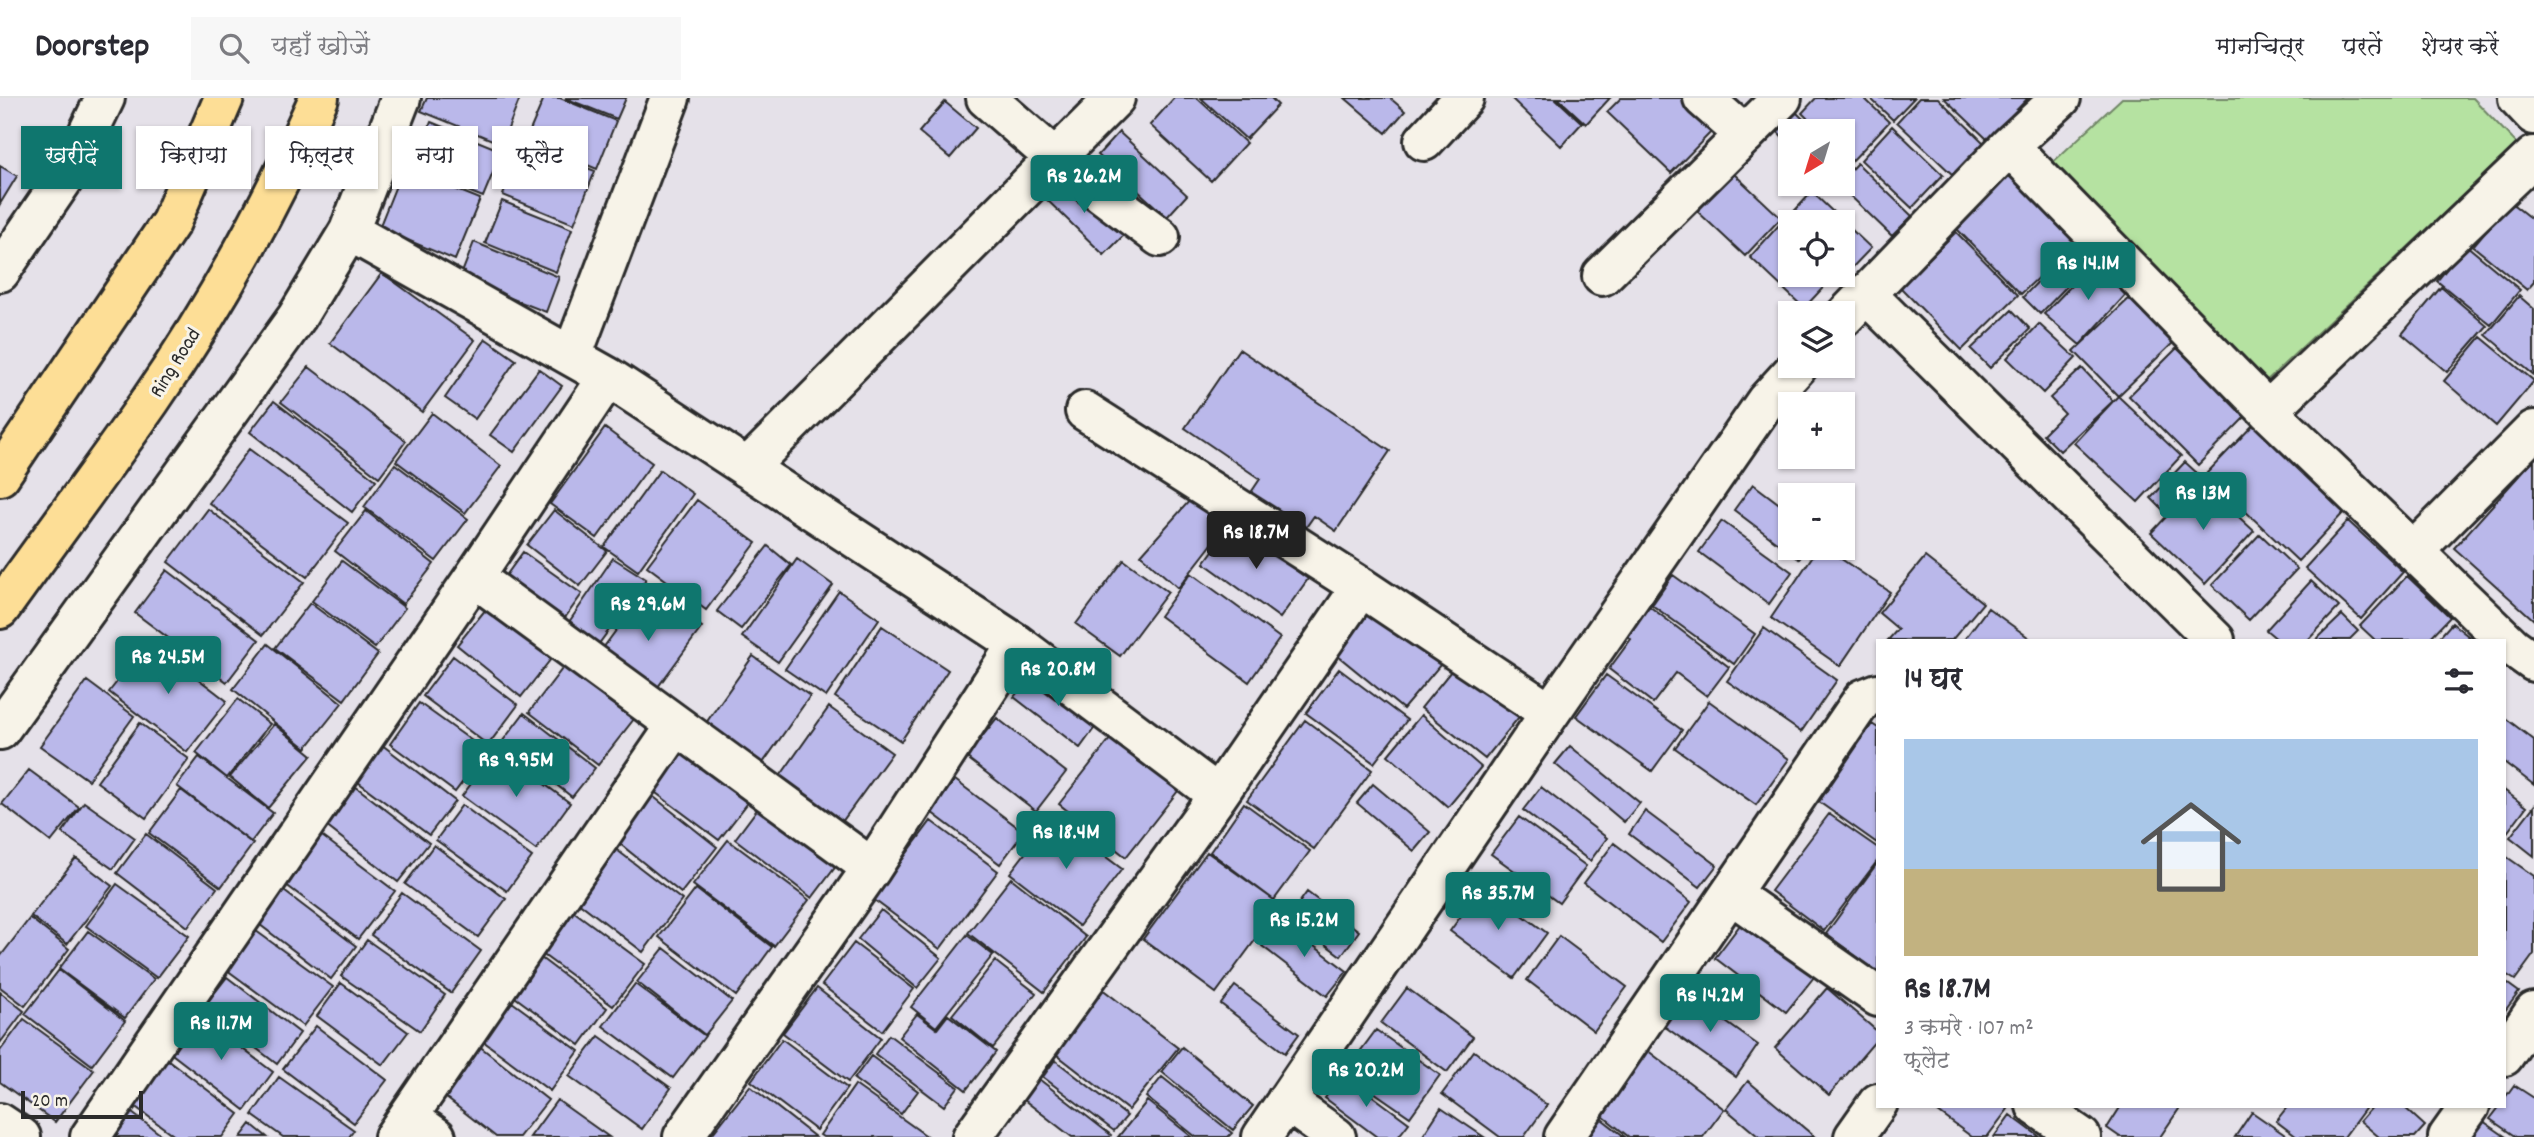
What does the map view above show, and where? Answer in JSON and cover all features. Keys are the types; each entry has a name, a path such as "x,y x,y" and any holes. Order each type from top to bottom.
{"highway":[{"path":"0,476 172,222 224,98"},
{"name":"Ring Road","path":"0,609 151,398 235,264 290,164 319,98"}],"street":[{"path":"0,272 71,168 105,98"},
{"path":"0,730 297,317 349,231 401,98"},
{"path":"572,356 670,98"},
{"path":"986,98 1056,159 1160,237"},
{"path":"747,468 1115,98"},
{"path":"1424,141 1464,98"},
{"path":"1703,98 1745,135"},
{"path":"1602,276 1782,98"},
{"path":"1855,304 2009,146 2061,98"},
{"path":"2518,98 2534,115"},
{"path":"2009,146 2268,411 2414,551 2500,639"},
{"path":"2268,411 2534,156"},
{"path":"349,231 608,377 1017,644 1218,795"},
{"path":"1855,306 2214,639"},
{"path":"90,1137 608,377"},
{"path":"1262,1137 1550,713 1766,401 1787,378"},
{"path":"1085,411 1361,587 1550,713"},
{"path":"2414,551 2534,430"},
{"path":"474,577 872,868"},
{"path":"972,1137 1218,795 1361,587"},
{"path":"683,1137 872,868 1017,644"},
{"path":"1564,1137 1863,699 1876,694"},
{"path":"413,1130 676,726"},
{"path":"1731,894 1876,996"},
{"path":"2506,1053 2534,1012"},
{"path":"1286,1101 1336,1137"},
{"path":"1854,1137 1876,1106"},
{"path":"2039,1108 2081,1137"},
{"path":"2448,1137 2469,1108"},
{"path":"0,1122 22,1137"}],"green space":[{"path":"2122,98 2473,98 2517,144 2262,385 2052,163"}],"building":[{"path":"427,98 520,98 509,126 492,126 492,140 478,134 478,126 458,126 421,111"},
{"path":"544,98 560,98 616,121 597,169 588,165 588,126 532,126"},
{"path":"565,98 626,98 617,119"},
{"path":"1174,98 1197,98 1246,143 1211,181 1150,125"},
{"path":"1201,98 1271,98 1278,105 1246,139"},
{"path":"1345,98 1390,98 1405,111 1386,133"},
{"path":"1511,98 1555,98 1582,123 1561,146"},
{"path":"1558,98 1610,98 1586,124"},
{"path":"1621,98 1684,98 1715,128 1671,173 1607,112"},
{"path":"1816,98 1864,98 1889,122 1855,158 1855,119 1808,119 1802,113"},
{"path":"1870,98 1914,98 1893,120"},
{"path":"1919,98 1938,98 1985,144 1954,176 1897,122"},
{"path":"1944,98 2028,98 1988,140"},
{"path":"945,102 976,128 950,158 919,132"},
{"path":"1796,112 1803,119 1789,119"},
{"path":"1892,126 1943,175 1912,208 1861,160"},
{"path":"1119,132 1187,195 1167,217 1098,155"},
{"path":"478,141 492,147 492,175 483,197 463,189 478,189"},
{"path":"1857,163 1912,216 1892,236 1850,196 1855,196"},
{"path":"0,166 17,176 0,204"},
{"path":"588,168 595,171 588,189"},
{"path":"2014,170 2079,238 2021,294 1955,227"},
{"path":"1733,173 1778,215 1778,221 1745,256 1697,211"},
{"path":"1063,175 1125,234 1104,255 1043,196"},
{"path":"395,189 455,189 480,199 455,260 379,228"},
{"path":"505,189 588,189 574,224 503,195"},
{"path":"1808,196 1816,196 1831,210 1795,210"},
{"path":"502,201 572,229 556,272 485,243"},
{"path":"2510,202 2534,221 2534,282 2527,290 2473,246"},
{"path":"1778,226 1778,283 1750,257"},
{"path":"1956,232 2018,295 1962,350 1900,287"},
{"path":"1855,233 1871,248 1855,265"},
{"path":"2081,237 2098,254 2040,314 2023,297"},
{"path":"474,242 559,277 546,312 460,278"},
{"path":"2466,245 2520,290 2491,325 2437,281"},
{"path":"2098,258 2130,290 2080,345 2044,314"},
{"path":"382,273 475,340 422,412 330,343"},
{"path":"1782,287 1824,287 1811,301 1797,301"},
{"path":"2441,287 2487,326 2447,372 2402,334"},
{"path":"2134,294 2177,339 2118,396 2074,351"},
{"path":"2519,296 2534,309 2534,375 2486,335"},
{"path":"2012,310 2030,329 1990,368 1971,349"},
{"path":"2039,324 2076,358 2043,393 2007,358"},
{"path":"2481,337 2534,381 2496,426 2444,381"},
{"path":"486,339 516,360 475,419 445,398"},
{"path":"2177,348 2246,416 2198,465 2129,396"},
{"path":"1239,349 1390,451 1336,531 1314,516 1302,533 1248,497 1260,479 1185,428"},
{"path":"309,367 406,441 379,477 281,402"},
{"path":"2082,368 2113,401 2060,451 2043,434 2064,413 2050,398"},
{"path":"539,369 562,386 514,452 490,435"},
{"path":"2118,396 2181,456 2138,502 2074,443"},
{"path":"274,401 376,480 352,512 250,432"},
{"path":"432,413 501,466 465,513 396,461"},
{"path":"2255,423 2347,509 2298,561 2206,474"},
{"path":"605,428 652,463 597,538 550,504"},
{"path":"249,449 348,523 307,577 209,503"},
{"path":"2534,459 2534,620 2454,548"},
{"path":"2185,462 2198,474 2164,511 2151,498"},
{"path":"395,464 468,519 436,561 364,507"},
{"path":"660,470 693,494 638,571 604,547"},
{"path":"2200,481 2254,531 2205,584 2151,533"},
{"path":"1753,484 1778,503 1778,543 1734,510"},
{"path":"1199,490 1233,517 1178,588 1141,555"},
{"path":"697,500 756,543 706,610 647,566"},
{"path":"208,509 304,582 263,635 168,562"},
{"path":"554,510 607,551 580,586 527,545"},
{"path":"366,511 434,564 403,604 335,551"},
{"path":"1722,521 1792,572 1769,604 1699,552"},
{"path":"2348,521 2403,572 2361,619 2305,568"},
{"path":"1232,525 1308,579 1280,618 1204,563"},
{"path":"2260,534 2297,569 2249,620 2212,585"},
{"path":"768,546 791,565 741,629 717,611"},
{"path":"523,552 582,594 559,626 500,584"},
{"path":"1925,557 1983,603 1953,639 1889,639 1898,629 1879,613"},
{"path":"613,558 646,579 590,656 560,635"},
{"path":"797,559 833,585 778,662 742,637"},
{"path":"1124,560 1168,592 1120,656 1076,624"},
{"path":"1810,560 1843,560 1890,592 1840,666 1771,618"},
{"path":"342,561 405,608 375,648 312,601"},
{"path":"167,570 259,640 227,682 135,613"},
{"path":"1191,573 1280,638 1249,682 1160,616"},
{"path":"1673,575 1755,634 1734,664 1652,605"},
{"path":"2407,576 2450,617 2429,639 2374,639 2360,626"},
{"path":"2311,581 2339,607 2309,639 2277,639 2266,630"},
{"path":"648,587 702,627 649,699 595,659"},
{"path":"839,591 879,619 826,697 785,669"},
{"path":"494,599 558,650 521,697 457,645"},
{"path":"310,603 378,654 344,700 275,648"},
{"path":"1369,606 1441,664 1403,709 1332,651"},
{"path":"1649,606 1729,667 1707,696 1676,673 1653,703 1609,669 1631,639 1627,635"},
{"path":"1988,608 2031,639 1965,639"},
{"path":"2342,615 2358,631 2350,639 2317,639"},
{"path":"2452,623 2472,639 2438,639"},
{"path":"882,626 948,670 901,741 835,697"},
{"path":"1764,628 1837,680 1801,732 1727,681"},
{"path":"149,641 227,701 187,752 109,692"},
{"path":"268,644 342,703 306,748 233,689"},
{"path":"453,656 518,705 488,745 423,696"},
{"path":"572,656 641,710 598,765 529,712"},
{"path":"753,656 810,696 758,770 701,730"},
{"path":"1459,661 1523,712 1485,759 1421,708"},
{"path":"1036,669 1101,719 1080,748 1014,697"},
{"path":"1339,669 1407,720 1374,763 1306,713"},
{"path":"1606,675 1682,730 1652,771 1576,716"},
{"path":"87,681 134,716 88,780 40,746"},
{"path":"238,699 270,724 227,778 196,753"},
{"path":"1709,701 1789,759 1756,805 1675,748"},
{"path":"419,703 486,751 455,792 390,744"},
{"path":"829,707 892,753 839,826 776,782"},
{"path":"524,713 595,768 572,797 502,742"},
{"path":"1421,715 1481,767 1448,807 1388,755"},
{"path":"997,718 1066,772 1036,811 966,757"},
{"path":"2506,719 2534,740 2534,785 2506,764"},
{"path":"1305,720 1372,770 1314,849 1247,800"},
{"path":"140,723 189,759 146,818 97,782"},
{"path":"274,724 312,755 268,808 230,777"},
{"path":"1872,724 1876,727 1876,842 1819,802"},
{"path":"1118,729 1185,782 1126,857 1059,804"},
{"path":"679,738 757,791 719,840 644,784"},
{"path":"381,744 455,801 429,835 354,779"},
{"path":"1570,746 1640,803 1624,822 1555,764"},
{"path":"497,749 570,803 536,850 462,796"},
{"path":"199,757 273,813 251,842 177,786"},
{"path":"29,770 79,807 51,842 2,804"},
{"path":"955,780 1024,832 1000,864 931,812"},
{"path":"1373,784 1430,832 1414,851 1357,803"},
{"path":"355,786 429,843 398,882 325,825"},
{"path":"1541,787 1607,838 1590,861 1523,810"},
{"path":"181,790 253,844 221,887 149,833"},
{"path":"645,790 717,847 681,893 609,835"},
{"path":"2506,792 2526,807 2506,834"},
{"path":"765,799 843,857 812,898 735,839"},
{"path":"84,802 135,838 113,869 62,833"},
{"path":"1244,803 1310,851 1274,900 1210,852"},
{"path":"462,805 532,857 507,891 436,840"},
{"path":"2534,806 2534,856 2510,837"},
{"path":"1645,811 1717,865 1700,887 1629,834"},
{"path":"1829,814 1876,847 1876,863 1824,931 1771,891"},
{"path":"1053,817 1122,869 1079,926 1010,873"},
{"path":"1519,817 1586,866 1559,903 1491,854"},
{"path":"931,821 998,871 940,949 873,899"},
{"path":"146,834 217,888 188,927 117,873"},
{"path":"322,836 395,891 358,939 285,884"},
{"path":"728,840 809,900 774,946 693,885"},
{"path":"1614,843 1691,902 1661,942 1584,883"},
{"path":"434,845 506,899 478,937 405,884"},
{"path":"613,847 682,900 643,952 573,898"},
{"path":"1207,852 1281,905 1216,993 1143,939"},
{"path":"2506,856 2534,876 2534,954 2515,980 2506,974"},
{"path":"76,858 112,886 67,944 31,916"},
{"path":"1876,865 1876,971 1826,934"},
{"path":"1011,878 1086,937 1044,992 968,933"},
{"path":"117,884 189,936 157,978 86,926"},
{"path":"1483,886 1547,933 1514,978 1450,931"},
{"path":"280,888 356,946 331,979 255,921"},
{"path":"696,889 772,947 736,996 659,937"},
{"path":"1307,892 1359,931 1341,956 1289,917"},
{"path":"402,893 481,951 451,993 371,935"},
{"path":"565,905 645,964 613,1006 534,948"},
{"path":"881,910 941,958 917,988 858,939"},
{"path":"30,918 69,949 25,1006 0,987 0,957"},
{"path":"1281,921 1347,971 1327,996 1262,946"},
{"path":"1743,921 1814,977 1786,1012 1715,958"},
{"path":"252,928 333,987 303,1026 223,967"},
{"path":"88,931 154,979 125,1018 59,969"},
{"path":"967,935 993,955 936,1027 911,1007"},
{"path":"1559,936 1627,987 1594,1031 1527,980"},
{"path":"367,940 445,995 420,1031 341,976"},
{"path":"854,943 914,989 882,1031 822,985"},
{"path":"664,948 732,1001 705,1035 637,982"},
{"path":"533,952 607,1008 580,1045 504,989"},
{"path":"995,961 1036,993 993,1048 952,1015"},
{"path":"59,970 125,1021 92,1065 25,1014"},
{"path":"227,977 300,1033 277,1064 203,1008"},
{"path":"2506,982 2519,992 2506,1009"},
{"path":"341,983 408,1032 383,1065 317,1016"},
{"path":"635,984 705,1036 673,1078 603,1026"},
{"path":"1235,986 1299,1034 1285,1053 1221,1004"},
{"path":"817,988 881,1038 848,1082 783,1033"},
{"path":"1101,988 1178,1048 1128,1110 1052,1051"},
{"path":"1407,988 1473,1037 1447,1072 1381,1023"},
{"path":"1827,988 1876,1030 1876,1040 1829,1095 1775,1048"},
{"path":"0,992 24,1011 0,1043"},
{"path":"1684,992 1758,1045 1736,1077 1661,1024"},
{"path":"512,1002 579,1051 550,1091 483,1041"},
{"path":"197,1014 273,1072 245,1110 168,1051"},
{"path":"917,1014 937,1029 948,1015 996,1052 966,1090 899,1037"},
{"path":"24,1019 94,1070 55,1122 0,1082 0,1051"},
{"path":"316,1026 387,1080 354,1123 283,1069"},
{"path":"1376,1030 1440,1075 1410,1117 1345,1072"},
{"path":"889,1035 958,1087 944,1106 875,1054"},
{"path":"599,1036 671,1088 642,1129 569,1076"},
{"path":"782,1039 847,1088 816,1130 751,1081"},
{"path":"478,1045 548,1100 519,1137 496,1137 440,1093"},
{"path":"1182,1047 1253,1106 1233,1130 1162,1072"},
{"path":"1643,1047 1724,1109 1703,1137 1629,1137 1594,1109"},
{"path":"1474,1051 1547,1105 1524,1137 1500,1137 1442,1094"},
{"path":"871,1056 918,1091 901,1114 854,1079"},
{"path":"167,1059 239,1114 222,1137 176,1137 133,1105"},
{"path":"1055,1060 1127,1116 1114,1131 1043,1077"},
{"path":"1343,1074 1409,1123 1398,1137 1377,1137 1325,1098"},
{"path":"1035,1076 1111,1135 1110,1137 1072,1137 1019,1096"},
{"path":"279,1077 354,1130 349,1137 283,1137 252,1115"},
{"path":"1162,1077 1232,1133 1228,1137 1196,1137 1146,1097"},
{"path":"1748,1081 1815,1137 1759,1137 1726,1109"},
{"path":"855,1085 928,1137 820,1135"},
{"path":"2514,1085 2534,1098 2534,1137 2516,1137 2490,1119 2498,1108 2506,1108 2506,1096"},
{"path":"750,1086 815,1137 710,1137"},
{"path":"557,1100 609,1137 530,1137"},
{"path":"1147,1101 1192,1137 1118,1137"},
{"path":"1441,1108 1484,1137 1422,1137"},
{"path":"1933,1108 2008,1109 1987,1137 1972,1137"},
{"path":"2120,1108 2180,1108 2160,1137 2120,1137 2107,1128"},
{"path":"2286,1108 2366,1108 2344,1137 2297,1137 2276,1121"},
{"path":"2371,1108 2405,1108 2425,1126 2415,1137 2379,1137 2360,1121"},
{"path":"128,1110 164,1137 108,1137"},
{"path":"2252,1112 2288,1137 2235,1137"},
{"path":"1594,1113 1625,1137 1575,1137"},
{"path":"2010,1115 2040,1137 1994,1137"},
{"path":"2483,1121 2506,1137 2472,1137"},
{"path":"251,1124 267,1137 241,1137"}]}
